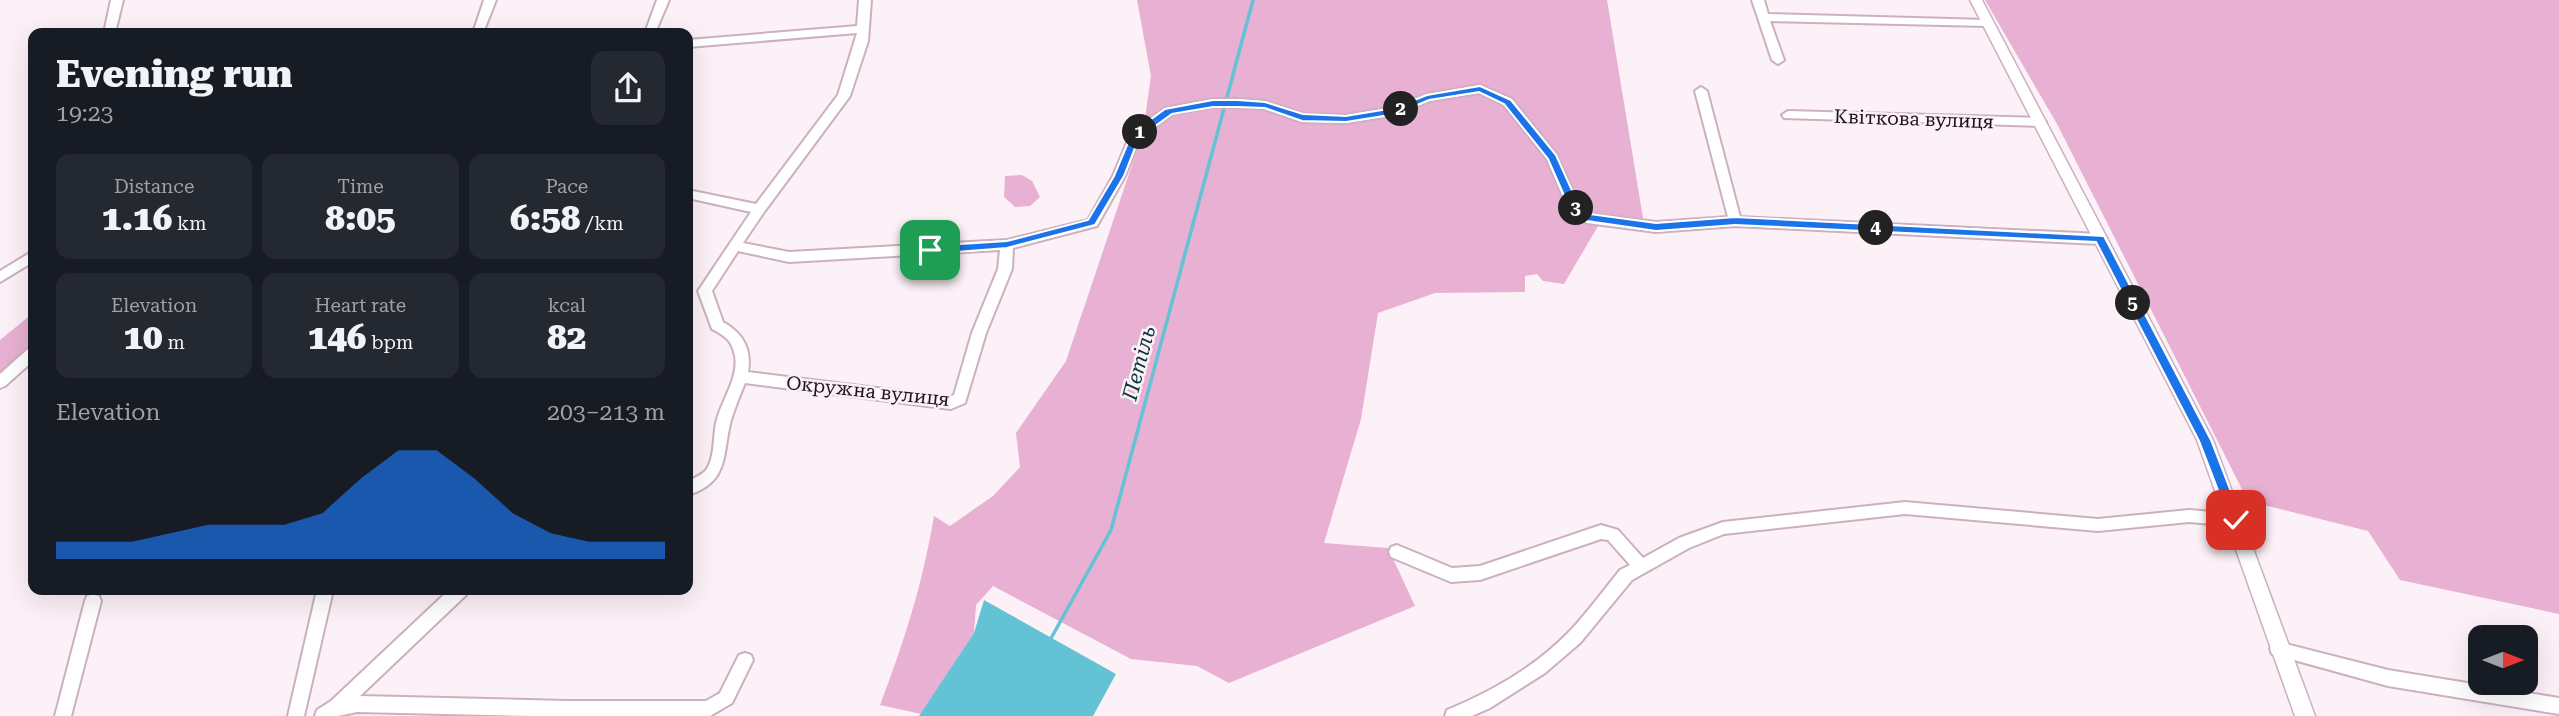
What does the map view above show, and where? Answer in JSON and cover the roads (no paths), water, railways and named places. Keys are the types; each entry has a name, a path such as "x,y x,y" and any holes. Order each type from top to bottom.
{"street":[{"path":"109,28 117,0"},
{"path":"480,28 490,0"},
{"path":"652,28 663,0"},
{"path":"693,486 710,476 713,469 724,420 740,377 743,359 739,344 732,333 717,325 705,291 759,209 844,96 862,41 865,0"},
{"path":"1758,0 1778,60"},
{"path":"1976,0 2205,440 2236,520 2278,649 2305,716"},
{"path":"1764,16 1987,23"},
{"path":"693,43 863,29"},
{"path":"734,246 789,257 1007,245 1092,223 1119,176 1135,136 1169,111 1213,103 1237,103 1265,105 1302,118 1346,119 1396,111 1427,98 1480,89 1508,102 1553,158 1573,206 1587,218 1656,227 1735,221 2100,239"},
{"path":"1701,91 1735,221"},
{"name":"Квіткова вулиця","path":"1788,115 2040,122"},
{"path":"693,195 759,209"},
{"name":"Окружна вулиця","path":"740,377 951,403 960,399 979,333 1005,269 1007,245"},
{"path":"0,277 28,259"},
{"path":"0,382 28,357"},
{"path":"1453,716 1479,709 1539,668 1574,638 1626,575 1684,543 1723,528 1905,508 2098,525 2189,516 2236,520"},
{"path":"1397,552 1451,575 1480,573 1601,532 1614,534 1641,566"},
{"path":"296,716 324,595"},
{"path":"330,712 455,595"},
{"path":"63,716 93,601"},
{"path":"2278,649 2388,678 2559,706"},
{"path":"330,712 357,704 708,709 726,698 745,660"}],"water":[{"path":"984,600 1116,674 1093,716 919,716 974,633"}],"waterway":[{"name":"Петіль","path":"1049,642 1111,530 1253,0"}]}
